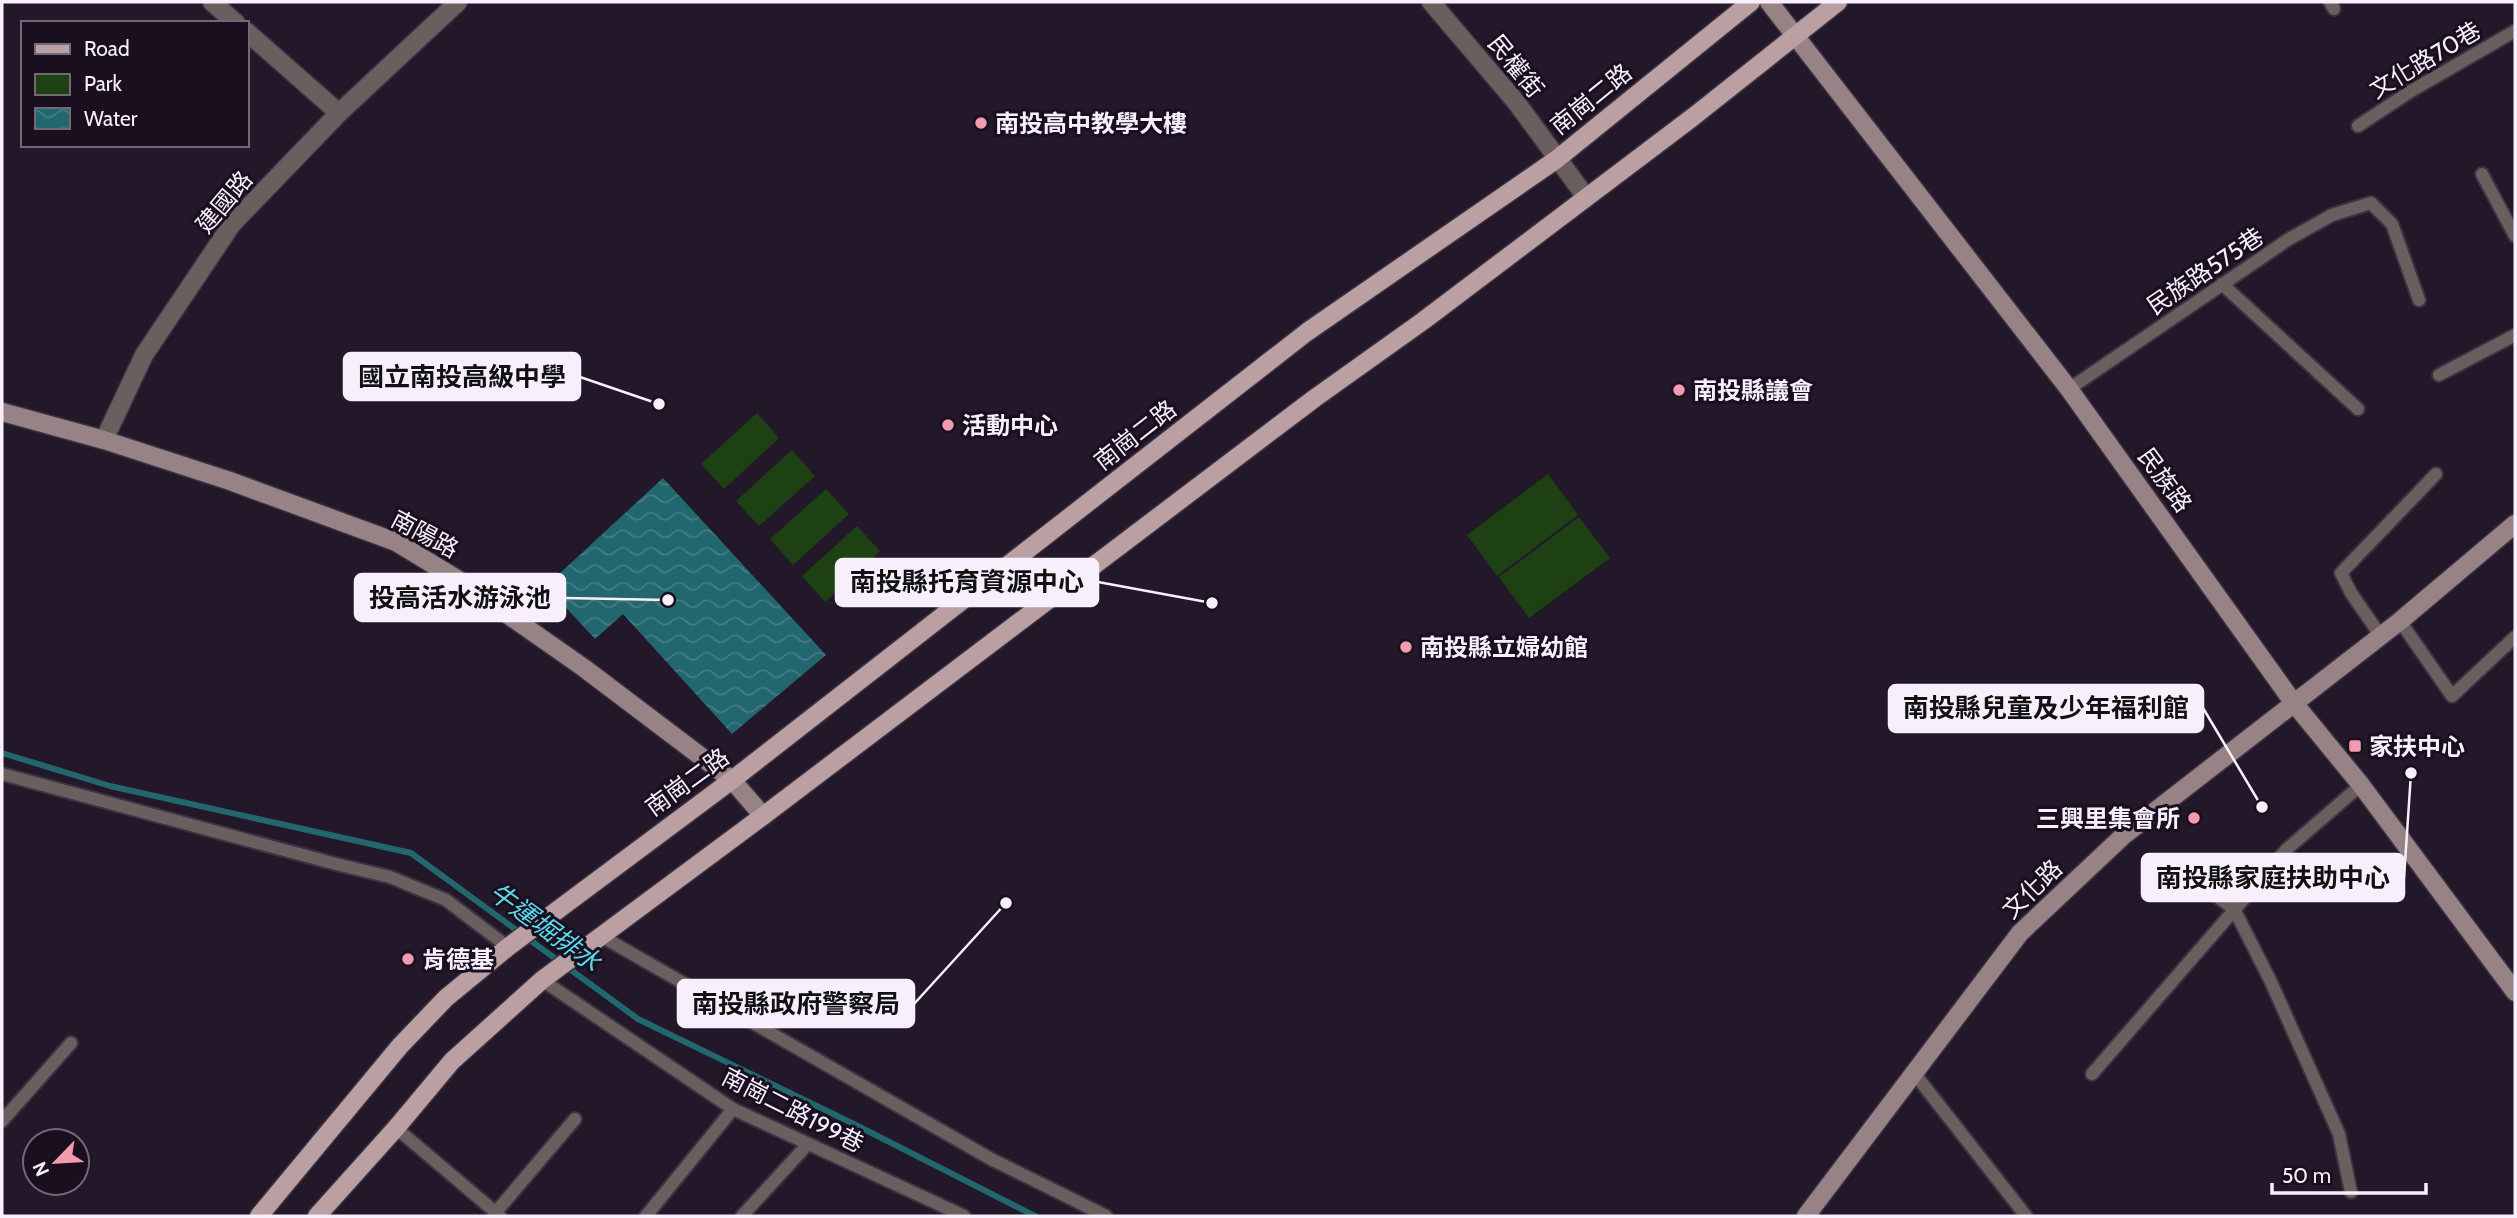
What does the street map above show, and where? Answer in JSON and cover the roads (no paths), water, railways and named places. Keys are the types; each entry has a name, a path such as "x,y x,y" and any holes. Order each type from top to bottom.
{"main road":[{"name":"南崗二路","path":"508,947 732,780 1307,332 1558,159 1751,2"},
{"path":"317,1216 397,1128 452,1061 542,980 1315,398 1423,321 1838,2"},
{"path":"259,1216 400,1046 446,998 508,947"}],"street":[{"path":"212,2 234,21"},
{"name":"建國路","path":"104,440 144,355 232,224 339,113 457,2"},
{"name":"民權街","path":"1431,2 1516,102 1586,197"},
{"name":"民族路","path":"1769,2 2069,389 2293,702 2361,785 2515,992"},
{"path":"248,33 339,113"},
{"name":"南陽路","path":"2,412 104,440 230,481 396,542 457,579 584,668 732,780 763,816"},
{"name":"文化路","path":"1806,1216 2020,933 2123,836 2400,621 2515,524"}],"lane":[{"name":"文化路70巷","path":"2358,126 2411,91 2515,31"},
{"path":"2482,174 2515,236"},
{"name":"民族路575巷","path":"2069,389 2289,239 2332,215 2371,203 2392,224 2419,300"},
{"path":"2222,284 2358,409"},
{"path":"2439,375 2515,335"},
{"path":"2380,635 2351,593 2341,573 2436,474"},
{"path":"2400,621 2452,696 2515,637"},
{"path":"2,774 390,877 446,900 508,947"},
{"path":"2092,1074 2287,849 2361,785"},
{"path":"2189,876 2234,909 2271,982 2339,1134 2351,1192"},
{"path":"601,936 991,1159 1105,1216"},
{"name":"南崗二路199巷","path":"542,980 733,1109 964,1216"},
{"path":"2,1121 72,1043"},
{"path":"1914,1073 2026,1216"},
{"path":"646,1216 733,1109"},
{"path":"397,1128 498,1214 575,1119"},
{"path":"742,1216 808,1144"}],"water":[{"path":"663,478 826,655 732,734 623,614 595,639 546,586"}],"waterway":[{"name":"牛運堀排水","path":"2,753 110,786 411,853 638,1019 1035,1216"}],"place":[{"name":"南投高中教學大樓","path":"981,123"},
{"name":"南投縣議會","path":"1679,390"},
{"name":"國立南投高級中學","path":"659,404"},
{"name":"活動中心","path":"948,425"},
{"name":"投高活水游泳池","path":"668,600"},
{"name":"南投縣托育資源中心","path":"1212,603"},
{"name":"南投縣立婦幼館","path":"1406,647"},
{"name":"家扶中心","path":"2355,746"},
{"name":"南投縣家庭扶助中心","path":"2411,773"},
{"name":"南投縣兒童及少年福利館","path":"2262,807"},
{"name":"三興里集會所","path":"2194,818"},
{"name":"南投縣政府警察局","path":"1006,903"},
{"name":"肯德基","path":"408,959"}]}
